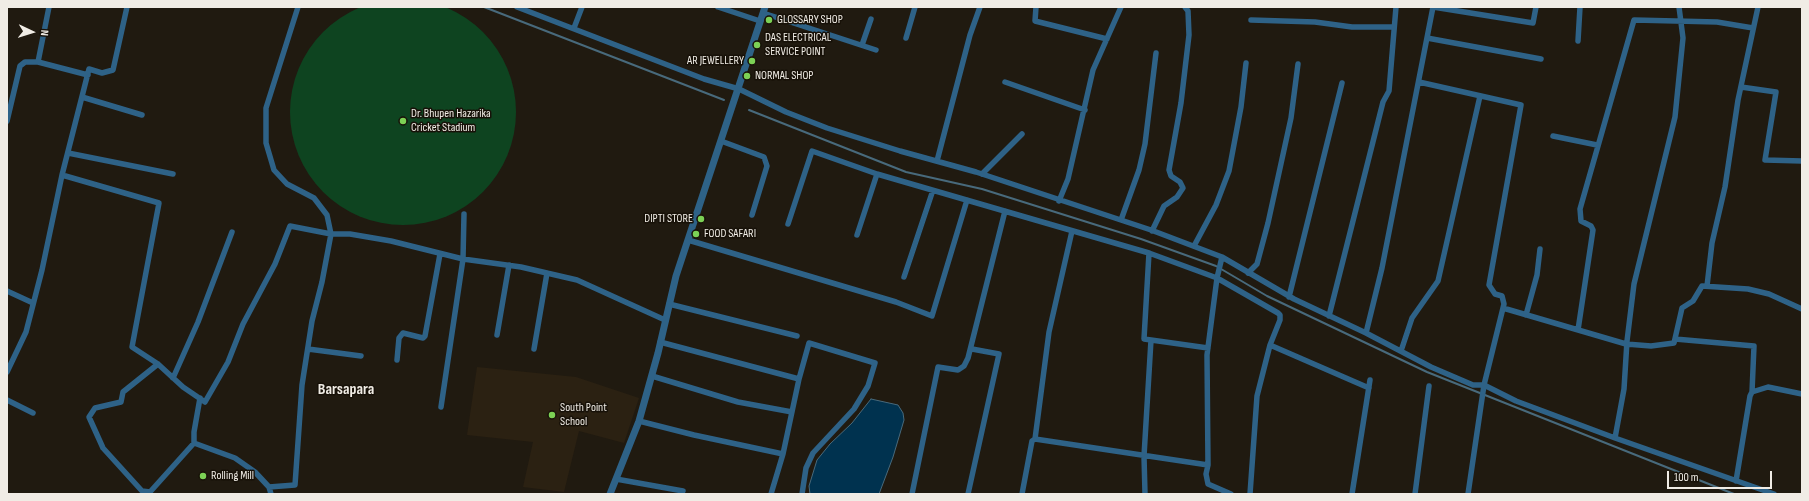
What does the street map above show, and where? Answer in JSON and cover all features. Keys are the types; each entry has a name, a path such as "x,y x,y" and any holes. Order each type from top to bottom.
{"street":[{"path":"38,62 49,7"},
{"path":"7,372 26,332 62,175 88,75 90,69 102,72 113,70 127,7"},
{"path":"269,487 295,485 302,384 312,321 322,282 331,234 327,215 314,198 287,184 274,170 266,143 266,108 298,7"},
{"path":"517,7 704,79 739,89 786,112 827,128 982,174 1152,230 1194,246 1248,273 1289,297 1401,350 1431,367 1473,385 1615,438 1774,494"},
{"path":"574,28 582,7"},
{"path":"718,7 760,21"},
{"path":"906,38 915,7"},
{"path":"937,161 970,35 980,7"},
{"path":"1036,7 1035,21 1107,39"},
{"path":"1059,200 1068,180 1093,70 1121,7"},
{"path":"1152,230 1164,206 1177,197 1183,188 1180,182 1171,176 1169,170 1181,103 1189,35 1188,11 1185,7"},
{"path":"1329,316 1383,102 1389,91 1396,7"},
{"path":"1366,333 1382,268 1433,8 1533,23 1536,7"},
{"path":"1578,41 1580,7"},
{"path":"1615,438 1624,389 1626,344 1634,284 1675,116 1684,38 1679,7"},
{"path":"1707,286 1712,243 1725,188 1741,87 1758,7"},
{"path":"610,494 639,421 652,376 676,276 764,10 876,50"},
{"path":"862,45 871,20"},
{"path":"1251,20 1315,22 1352,27 1394,27"},
{"path":"1578,330 1593,230 1591,226 1581,221 1580,209 1634,20 1717,22 1753,28"},
{"path":"1427,38 1540,59"},
{"path":"1121,220 1139,170 1145,144 1156,53"},
{"path":"7,121 20,66 25,62 38,62 88,75"},
{"path":"1194,246 1216,205 1228,172 1237,132 1246,63"},
{"path":"1248,273 1257,264 1268,223 1291,118 1298,64"},
{"path":"1005,82 1085,110"},
{"path":"1419,82 1521,105 1489,285 1495,294 1502,296 1503,308 1484,388 1468,494"},
{"path":"1289,297 1342,83"},
{"path":"1741,87 1776,92 1765,160 1802,160"},
{"path":"1401,350 1412,318 1438,281 1480,96"},
{"path":"82,97 142,115"},
{"path":"982,174 1022,134"},
{"path":"1553,136 1598,145"},
{"path":"721,141 764,157 767,166 752,215"},
{"path":"788,224 812,151 877,174 1149,253 1217,276 1280,315 1280,320 1270,345 1256,396 1250,494"},
{"path":"68,153 173,174"},
{"path":"857,235 877,174"},
{"path":"62,175 159,203 132,347 158,364 173,378 205,402 228,362 243,324 275,264 290,226 331,234 350,234 368,237 463,259 509,265 580,280 665,320"},
{"path":"904,277 933,190"},
{"path":"688,240 896,302 932,316 967,200"},
{"path":"912,494 938,367 958,370 964,366 972,349 1005,211"},
{"path":"440,408 463,259 464,214"},
{"path":"1022,494 1032,441 1035,439 1048,332 1072,231"},
{"path":"173,378 198,322 232,232"},
{"path":"1526,315 1537,275 1540,249"},
{"path":"1149,253 1144,339 1208,348"},
{"path":"397,360 399,338 403,333 423,338 425,336 440,254"},
{"path":"1221,260 1217,276 1208,348 1208,465 1206,474 1208,484 1231,494"},
{"path":"497,335 509,265"},
{"path":"534,349 547,273"},
{"path":"1503,308 1626,344 1651,346 1674,343 1682,308 1693,301 1702,286 1748,289 1769,294 1802,309"},
{"path":"7,291 33,303"},
{"path":"669,304 797,336"},
{"path":"1675,339 1754,346 1752,392 1750,396 1736,481"},
{"path":"1145,494 1144,456 1151,340"},
{"path":"660,342 799,379"},
{"path":"771,494 783,454 799,379 809,343 875,362 868,386 854,409 813,453 806,468 802,494"},
{"path":"1270,345 1369,388"},
{"path":"308,349 361,356"},
{"path":"968,494 999,354 972,349"},
{"path":"158,364 123,392 121,402 94,408 88,417 103,448 142,491 150,492 194,443 194,432 200,398"},
{"path":"652,376 738,402 792,412"},
{"path":"1352,494 1370,380"},
{"path":"1415,494 1429,386"},
{"path":"1752,392 1768,387 1802,394"},
{"path":"7,400 33,413"},
{"path":"639,421 694,436 783,454"},
{"path":"1035,439 1208,465"},
{"path":"194,443 235,458 255,472 269,487 271,494"},
{"path":"616,479 683,491"}],"shaded area":[{"name":"South Point School","path":"477,367 576,377 639,398 624,443 579,431 564,492 523,487 533,442 467,435"}],"green space":[{"name":"Dr. Bhupen Hazarika Cricket Stadium","path":"392,-1 414,-1 446,7 456,12 475,24 491,40 508,69 514,90 516,112 514,134 508,155 491,184 475,200 446,217 414,225 392,225 360,217 350,212 331,200 315,184 298,155 290,123 290,101 298,69 303,59 315,40 331,24 360,7"}],"water":[{"path":"871,399 898,405 903,413 904,420 893,457 879,494 810,494 809,486 817,460 830,444 852,423"}],"waterway":[{"path":"484,7 724,100"},
{"path":"749,110 906,172 982,189 1141,239 1216,266 1267,296 1427,372 1734,494"}],"place":[{"name":"GLOSSARY SHOP","path":"769,20"},
{"name":"DAS ELECTRICAL SERVICE POINT","path":"757,45"},
{"name":"AR JEWELLERY","path":"752,61"},
{"name":"NORMAL SHOP","path":"747,76"},
{"name":"Dr. Bhupen Hazarika Cricket Stadium","path":"403,121"},
{"name":"DIPTI STORE","path":"701,219"},
{"name":"FOOD SAFARI","path":"696,234"},
{"name":"South Point School","path":"552,415"},
{"name":"Rolling Mill","path":"203,476"}],"district":[{"name":"Barsapara","path":"346,390"}]}
